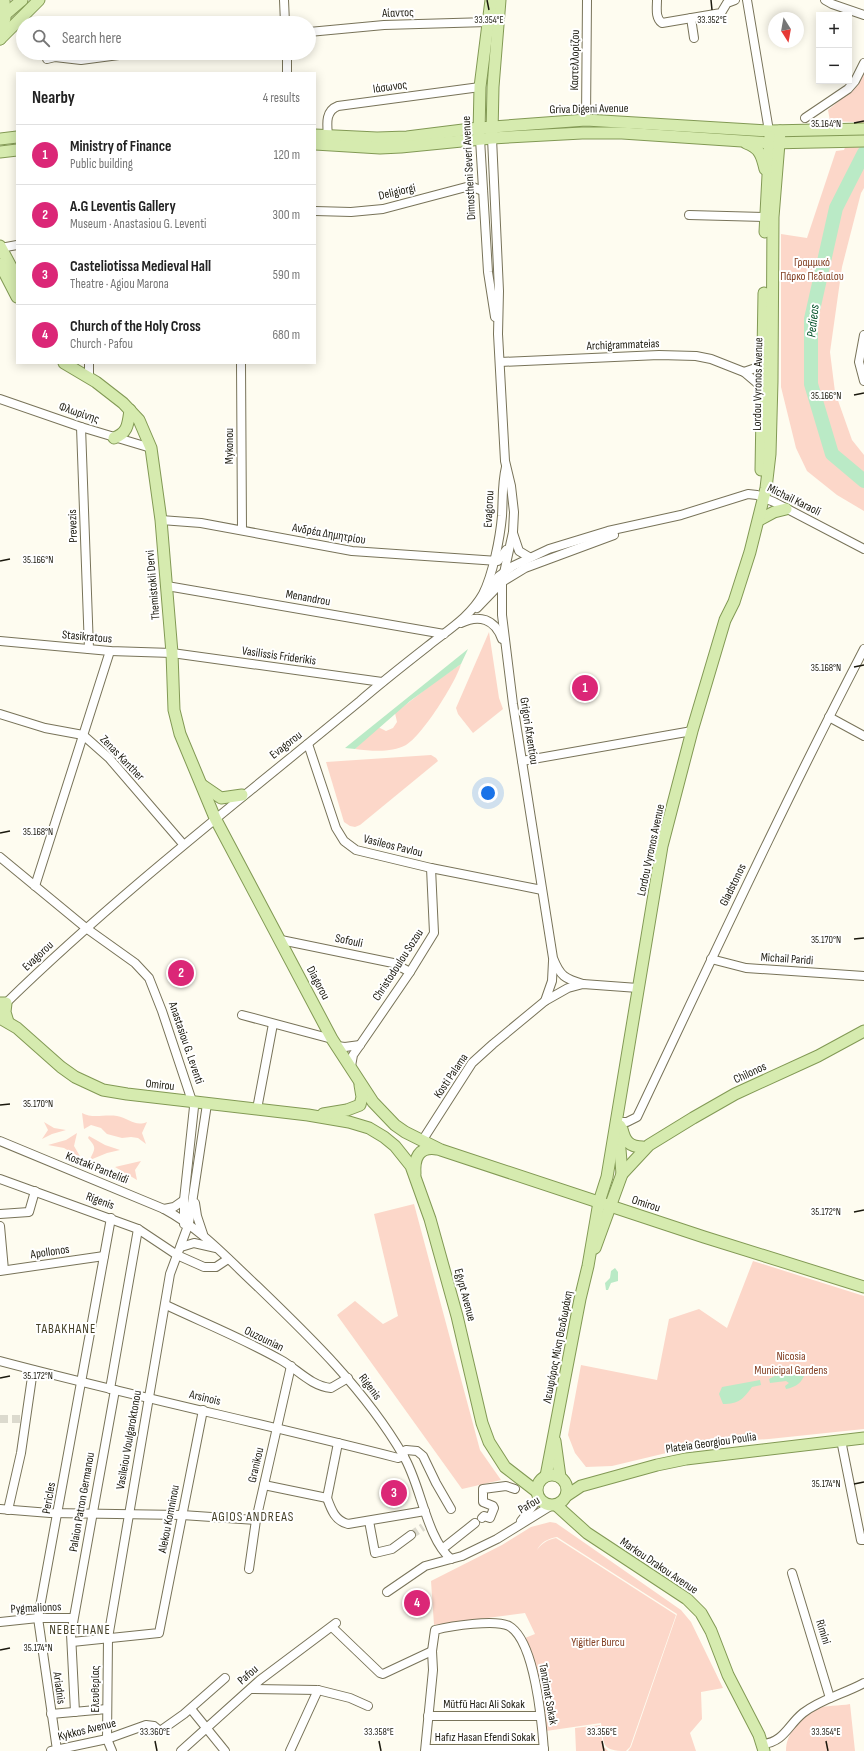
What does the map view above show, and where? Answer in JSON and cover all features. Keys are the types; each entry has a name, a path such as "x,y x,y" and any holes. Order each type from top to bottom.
{"main road":[{"path":"0,39 4,0"},
{"path":"2,17 22,0"},
{"path":"23,16 39,0"},
{"name":"Dimostheni Severi Avenue","path":"479,133 480,87 491,0"},
{"name":"Dimostheni Severi Avenue","path":"492,132 500,0"},
{"path":"0,39 16,23"},
{"name":"Griva Digeni Avenue","path":"316,135 377,138 479,133 586,120 775,131 864,129"},
{"path":"775,131 775,143"},
{"name":"Griva Digeni Avenue","path":"492,132 622,133 775,143 864,141"},
{"name":"Griva Digeni Avenue","path":"316,144 394,148 479,133"},
{"path":"0,139 16,137"},
{"path":"739,141 754,146 758,149 763,160 767,180"},
{"name":"Lordou Vyronos Avenue","path":"599,1202 607,1177 662,846 692,731 725,620 734,602 759,520 763,454 765,217 767,180 775,143"},
{"name":"Lordou Vyronos Avenue","path":"725,620 727,600 750,525 761,496 770,454 772,381 772,231 775,143"},
{"path":"0,152 16,150"},
{"path":"0,247 16,276"},
{"path":"0,264 16,295"},
{"name":"Themistokli Dervi","path":"66,364 85,375 112,394 130,410 139,420 151,448 161,520 176,722 215,818"},
{"name":"Themistokli Dervi","path":"75,364 85,375"},
{"path":"114,438 122,435 126,431 130,410"},
{"path":"759,520 774,512 786,509"},
{"path":"201,785 221,798 242,796"},
{"name":"Diagorou","path":"215,818 335,1042 373,1102 395,1125 422,1142"},
{"name":"Omirou","path":"3,1003 5,1012 4,1020 61,1068 103,1090 207,1104 308,1115 349,1122"},
{"name":"Chilonos","path":"607,1177 615,1165 622,1160 735,1094 818,1056 864,1031"},
{"path":"308,1115 333,1113 360,1105 362,1097 359,1080"},
{"name":"Lordou Vyronos Avenue","path":"611,1206 622,1174 619,1137 621,1090"},
{"name":"Egypt Avenue","path":"349,1122 369,1128 384,1137 406,1158 415,1177 430,1219 457,1316 482,1423 489,1442 505,1467 538,1494"},
{"path":"620,1122 624,1137 629,1144 635,1147 646,1146"},
{"path":"384,1137 399,1142 422,1142"},
{"name":"Omirou","path":"422,1142 441,1150 722,1243 864,1287"},
{"path":"622,1174 646,1146"},
{"path":"415,1177 415,1161 419,1154 429,1149 441,1150"},
{"name":"Λεωφόρος Μίκη Θεοδωράκη","path":"546,1476 580,1299 588,1266 599,1202"},
{"name":"Λεωφόρος Μίκη Θεοδωράκη","path":"588,1266 611,1206"},
{"name":"Λεωφόρος Μίκη Θεοδωράκη","path":"555,1433 560,1477"},
{"name":"Plateia Georgiou Poulia","path":"559,1502 581,1486 664,1463 709,1455 864,1438"},
{"path":"553,1474 560,1477 567,1486 559,1502 546,1504 538,1494 539,1482 546,1476 553,1474"},
{"name":"Markou Drakou Avenue","path":"559,1502 572,1521 597,1540 687,1599 699,1611 711,1630 728,1676 755,1727 764,1748"}],"street":[{"path":"284,0 285,16"},
{"name":"Καστελλορίζου","path":"586,120 587,0"},
{"path":"657,0 657,16 659,21 662,23 721,13 727,3 735,0"},
{"path":"747,0 775,131"},
{"path":"825,0 832,4 864,15"},
{"path":"691,18 694,38"},
{"name":"Αίαντος","path":"316,31 384,26 488,22"},
{"path":"287,60 288,72"},
{"path":"806,118 848,89 855,81 864,63"},
{"name":"Ιάσωνος","path":"328,136 328,118 330,111 338,106 480,87"},
{"name":"Dimostheni Severi Avenue","path":"492,132 499,291 498,334"},
{"name":"Dimostheni Severi Avenue","path":"479,133 488,272 498,334 506,466"},
{"name":"Deligiorgi","path":"316,211 351,212 383,208 470,186 483,191"},
{"path":"689,215 765,217"},
{"path":"0,247 16,245"},
{"path":"864,339 859,362 864,381"},
{"name":"Archigrammateias","path":"500,362 679,355 711,359 744,372 764,388"},
{"path":"85,375 89,364"},
{"name":"Mykonou","path":"241,364 242,530"},
{"path":"744,372 764,365"},
{"name":"Φλωρίνης","path":"0,399 114,438 151,448"},
{"name":"Prevezis","path":"81,427 89,649"},
{"name":"Grigori Afxentiou","path":"506,466 512,500 512,536 502,582 501,604 504,648 553,958 558,970 564,977 583,984"},
{"name":"Evagorou","path":"3,1003 86,928 183,844 308,744 382,682 458,624 483,593 494,561 500,528 502,483 506,466"},
{"name":"Michail Karaoli","path":"483,593 504,572 529,557 591,536 681,514 748,494 761,496 864,549"},
{"name":"Ανδρέα Δημητρίου","path":"161,520 201,523 352,551 494,561"},
{"name":"Michail Karaoli","path":"465,616 480,606 502,582 525,568 639,525"},
{"path":"512,536 519,552 529,557"},
{"path":"494,561 498,561 502,557 512,536"},
{"name":"Menandrou","path":"167,586 444,634"},
{"path":"458,624 476,618 487,620 499,632 504,648"},
{"name":"Stasikratous","path":"0,641 110,651 172,653"},
{"name":"Gladstonos","path":"620,1122 628,1122 637,1117 711,959 829,717 864,649"},
{"path":"35,886 110,651"},
{"name":"Vasilissis Friderikis","path":"172,653 382,682"},
{"name":"Zenas Kanther","path":"0,714 46,728 83,735 109,758 183,844"},
{"path":"829,717 864,736"},
{"path":"522,761 692,731"},
{"name":"Vasileos Pavlou","path":"308,744 340,837 356,850 431,868 542,890"},
{"name":"Anastasiou G. Leventi","path":"0,856 86,928 135,962 149,978 194,1102"},
{"name":"Christodoulou Sozou","path":"351,1066 353,1056 410,972 434,933 431,868"},
{"name":"Sofouli","path":"281,940 393,963 410,972"},
{"path":"545,1001 552,981 553,958"},
{"name":"Michail Paridi","path":"711,959 746,968 864,976"},
{"name":"Kosti Palama","path":"422,1142 472,1063 545,1001 568,988 583,984 638,988"},
{"path":"242,1015 335,1042 345,1047 360,1045"},
{"path":"257,1109 272,1024"},
{"path":"186,1222 184,1200 194,1118 194,1102"},
{"path":"186,1222 194,1188 207,1104"},
{"name":"Kostaki Pantelidi","path":"0,1141 164,1209 186,1222"},
{"name":"Rigenis","path":"0,1179 35,1190 138,1229 208,1268 216,1267 228,1259"},
{"path":"194,1188 197,1216 204,1236"},
{"path":"0,1214 29,1212 35,1190"},
{"path":"164,1209 174,1207 184,1200"},
{"name":"Pericles","path":"38,1618 111,1218"},
{"name":"Rigenis","path":"186,1222 217,1248 294,1322 348,1378 403,1454 418,1488 425,1511 426,1525 451,1559"},
{"name":"Vasileiou Voulgaroktonou","path":"108,1638 148,1398 166,1305 170,1274 185,1235 186,1222"},
{"path":"0,1226 2,1271"},
{"name":"Palaion Patron Germanou","path":"75,1712 72,1642 73,1618 93,1513 138,1229"},
{"path":"179,1251 194,1243 217,1248"},
{"name":"Apollonos","path":"2,1271 104,1256"},
{"name":"Ouzounian","path":"166,1305 281,1360 307,1379 326,1388 335,1387 348,1378"},
{"name":"Arsinois","path":"0,1361 33,1370 82,1380 148,1398 277,1427 398,1458 406,1450 418,1451 424,1456 436,1483 451,1508"},
{"name":"Granikou","path":"249,1569 256,1520 291,1366"},
{"path":"33,1370 21,1453 4,1510 58,1513 182,1515 256,1520"},
{"name":"Alekou Komninou","path":"108,1638 159,1633 203,1410"},
{"path":"841,1440 861,1540 864,1540"},
{"path":"338,1442 327,1498 334,1516 343,1523 369,1521 425,1511"},
{"path":"264,1485 327,1498"},
{"path":"482,1518 484,1516 490,1518 494,1508 493,1506 483,1502 483,1489 506,1486 515,1489"},
{"name":"Pafou","path":"518,1525 538,1494"},
{"name":"Pafou","path":"387,1592 425,1566 462,1556 497,1539 518,1525 559,1502"},
{"path":"369,1521 375,1552 392,1550 412,1535"},
{"path":"446,1546 475,1523"},
{"name":"Rimini","path":"792,1573 830,1698"},
{"name":"Pygmalionos","path":"0,1622 38,1618 73,1618"},
{"name":"Ariadnis","path":"38,1618 51,1714 54,1751"},
{"name":"Tanzimat Sokak","path":"432,1651 435,1630 450,1626 493,1624 506,1625 514,1630 530,1662 535,1680 544,1750"},
{"name":"Pafou","path":"181,1751 206,1727 287,1659 334,1625 380,1673 383,1674 432,1651"},
{"path":"72,1642 108,1638"},
{"name":"Ελευθερίας","path":"107,1739 108,1638"},
{"path":"426,1750 433,1670 432,1651"},
{"path":"225,1678 191,1709 225,1751"},
{"path":"764,1748 778,1740 802,1714 830,1698 864,1683"},
{"path":"251,1689 265,1688 318,1690 350,1698 368,1706"},
{"path":"290,1751 318,1690"},
{"path":"51,1714 107,1709"},
{"name":"Kykkos Avenue","path":"54,1751 107,1739 146,1725 154,1726 160,1731 191,1709"},
{"name":"Mütfü Hacı Ali Sokak","path":"428,1716 540,1716"},
{"path":"107,1739 112,1751"},
{"name":"Hafız Hasan Efendi Sokak","path":"426,1750 544,1750"}],"green space":[{"name":"Γραμμικό Πάρκο Πεδιαίου","path":"864,73 864,188 861,193 842,267 830,352 835,392 852,440 864,455 864,511 837,495 807,471 796,448 781,387 781,234 807,238 836,151 844,150 855,122 830,121 828,110 857,86"},
{"path":"489,632 499,698 503,709 473,733 458,714 456,708"},
{"path":"461,664 453,683 438,708 413,740 400,748 388,750 375,751 355,749 378,727 386,731 393,728 397,722 395,713"},
{"path":"431,755 438,761 360,825 355,827 344,822 326,762"},
{"path":"82,1113 90,1116 117,1116 135,1123 147,1122 142,1133 146,1144 138,1138 122,1138 107,1134 101,1128 91,1125 84,1129"},
{"path":"44,1122 54,1128 66,1130 42,1139 48,1130"},
{"path":"77,1133 74,1146 81,1158 64,1148 48,1145 66,1140"},
{"path":"89,1136 105,1145 120,1150 107,1153 90,1160 94,1147 88,1138"},
{"path":"141,1161 135,1170 137,1180 115,1167"},
{"path":"414,1204 480,1450 501,1480 462,1489 337,1315 355,1301 383,1324 398,1316 374,1214"},
{"name":"Nicosia Municipal Gardens","path":"753,1261 864,1296 864,1429 769,1439 708,1443 612,1466 586,1467 575,1453 568,1435 581,1365 657,1380 669,1319 699,1309 727,1328"},
{"name":"Yiğitler Burcu","path":"550,1522 556,1523 681,1610 691,1622 723,1688 701,1692 702,1719 690,1733 696,1751 628,1751 631,1747 677,1614 557,1537 545,1541 537,1550 545,1542 556,1538 676,1615 630,1747 626,1751 612,1750 605,1745 601,1723 546,1731 545,1716 520,1640 535,1634 525,1613 434,1625 431,1581 502,1545 531,1527"},
{"path":"850,1704 855,1751 786,1751 788,1738 791,1732 799,1721 810,1712 828,1706"},
{"path":"600,1725 603,1746 608,1751 576,1751 575,1728"}],"shaded area":[{"path":"468,649 461,664 410,701 355,749 345,748"},
{"path":"615,1268 618,1272 618,1281 611,1283 608,1290 606,1290 605,1283 610,1278 611,1271"},
{"path":"792,1367 805,1373 798,1384 786,1389 785,1386 789,1383 786,1381 770,1383 769,1379"},
{"path":"760,1380 761,1385 752,1387 746,1395 737,1402 723,1404 719,1394 722,1387"}],"waterway":[{"name":"Pedieos","path":"864,153 836,208 811,319 811,384 832,454 864,481"}],"tunnel":[{"path":"0,1419 23,1419"},
{"path":"411,1535 423,1527"}],"place":[{"name":"Ministry of Finance","path":"585,688"},
{"name":"A.G Leventis Gallery","path":"181,973"},
{"name":"Casteliotissa Medieval Hall","path":"394,1493"},
{"name":"Church of the Holy Cross","path":"417,1603"}],"district":[{"name":"TABAKHANE","path":"66,1329"},
{"name":"AGIOS ANDREAS","path":"253,1517"},
{"name":"NEBETHANE","path":"80,1630"}]}
